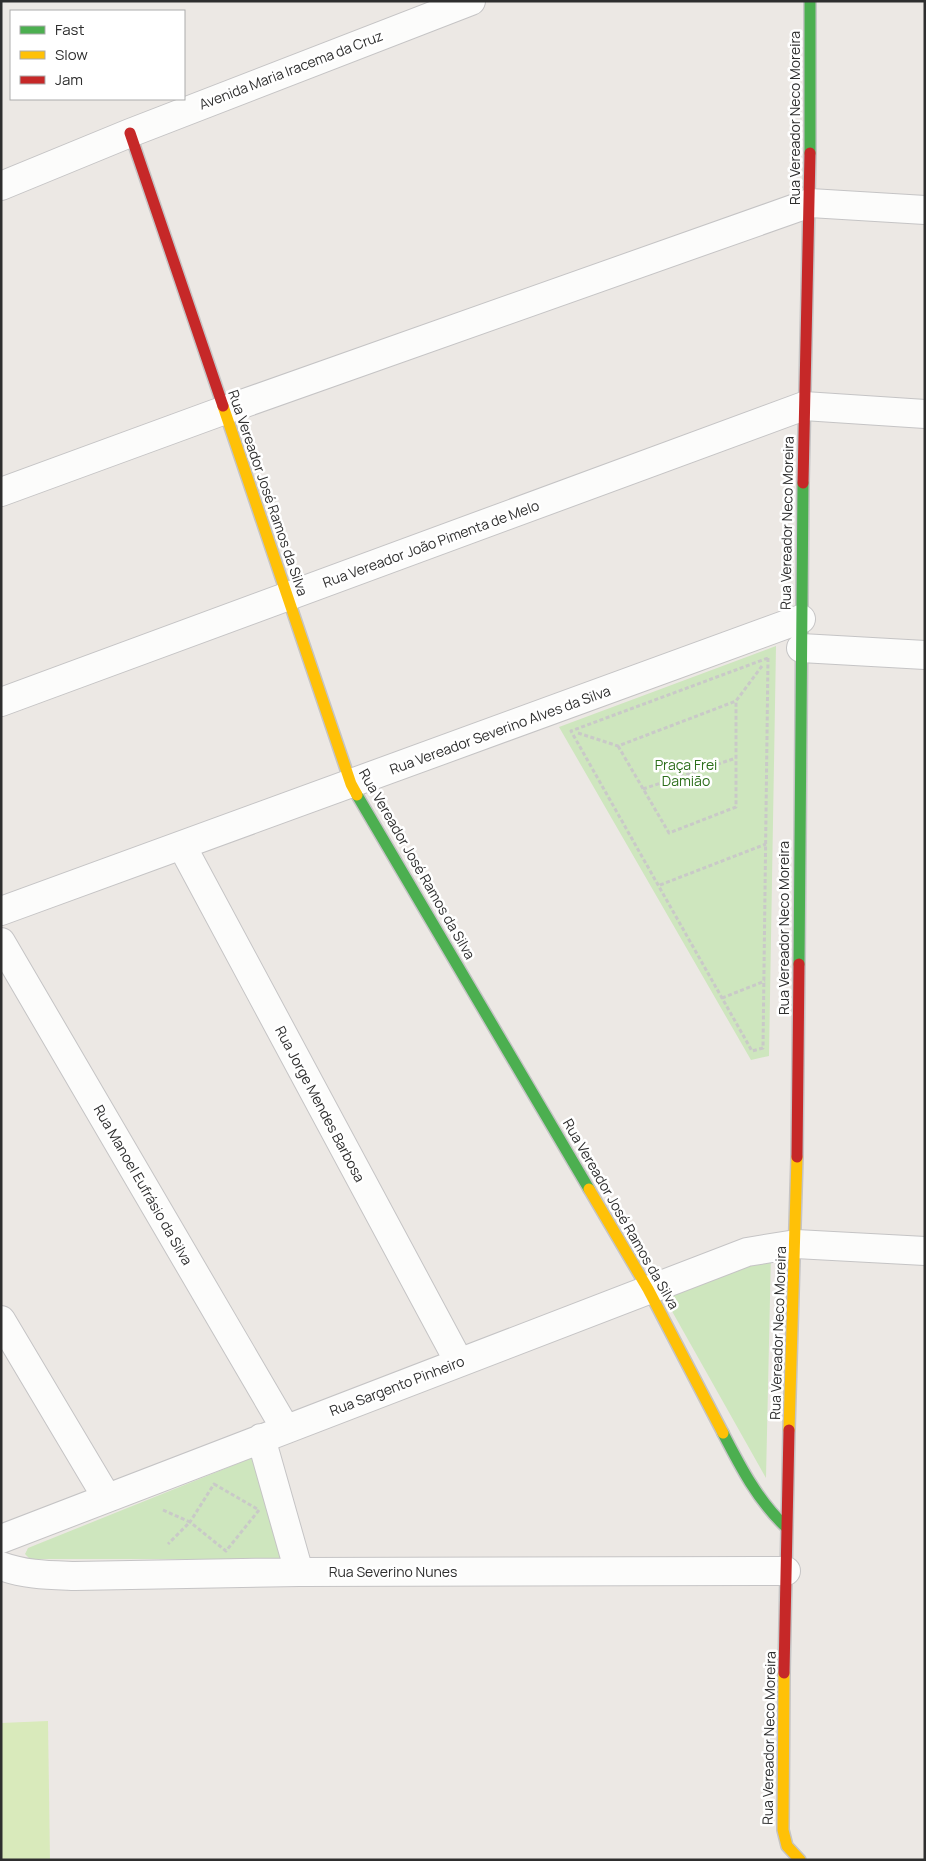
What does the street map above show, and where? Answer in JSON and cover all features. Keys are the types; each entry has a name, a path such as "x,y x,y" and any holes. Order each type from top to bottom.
{"street":[{"name":"Avenida Maria Iracema da Cruz","path":"1,186 130,133 471,1"},
{"name":"Rua Vereador Neco Moreira","path":"795,1856 783,1837 782,1817 786,1527 796,1244 801,619 804,406 810,204 810,1"},
{"name":"Rua Vereador José Ramos da Silva","path":"130,133 350,784 648,1289 740,1465 771,1513 786,1527"},
{"path":"1,492 224,410 810,204 925,210"},
{"path":"804,406 925,414"},
{"name":"Rua Vereador João Pimenta de Melo","path":"1,702 804,406"},
{"name":"Rua Vereador Severino Alves da Silva","path":"1,911 801,619"},
{"path":"801,648 925,655"},
{"name":"Rua Jorge Mendes Barbosa","path":"182,846 459,1362"},
{"name":"Rua Manoel Eufrásio da Silva","path":"1,942 273,1433 299,1572"},
{"name":"Rua Sargento Pinheiro","path":"1,1539 747,1252 796,1244 925,1252"},
{"path":"1,1320 107,1498"},
{"name":"Rua Severino Nunes","path":"1,1566 13,1571 58,1576 299,1572 786,1571"}],"path":[{"path":"571,731 618,746 736,701 768,658"},
{"path":"571,731 768,658"},
{"path":"571,731 660,885 752,1051 763,1048 768,658"},
{"path":"618,746 669,833 736,807 736,701"},
{"path":"643,789 736,758"},
{"path":"660,885 766,844"},
{"path":"722,998 765,981"},
{"path":"205,1487 222,1480"},
{"path":"214,1484 259,1510"},
{"path":"166,1545 190,1522 214,1484"},
{"path":"257,1502 261,1518"},
{"path":"155,1506 190,1522 226,1550"},
{"path":"226,1550 259,1510"},
{"path":"217,1551 235,1550"}],"green space":[{"name":"Praça Frei Damião","path":"776,646 769,1056 751,1060 559,727"},
{"path":"771,1253 766,1478 664,1297"},
{"path":"254,1457 281,1559 30,1559 25,1554 28,1548"},
{"path":"48,1721 50,1860 1,1860 1,1723"}],"traffic: fast":[{"path":"810,1 810,153"},
{"path":"799,964 803,483"},
{"path":"357,795 589,1189"},
{"path":"723,1433 758,1495 786,1527"}],"traffic: slow":[{"path":"223,406 351,784 357,795"},
{"path":"789,1430 797,1157"},
{"path":"589,1189 648,1289 723,1433"},
{"path":"784,1673 783,1830 787,1846 800,1860"}],"traffic: jam":[{"path":"130,133 223,406"},
{"path":"803,483 810,153"},
{"path":"797,1157 799,964"},
{"path":"784,1673 789,1430"}]}
